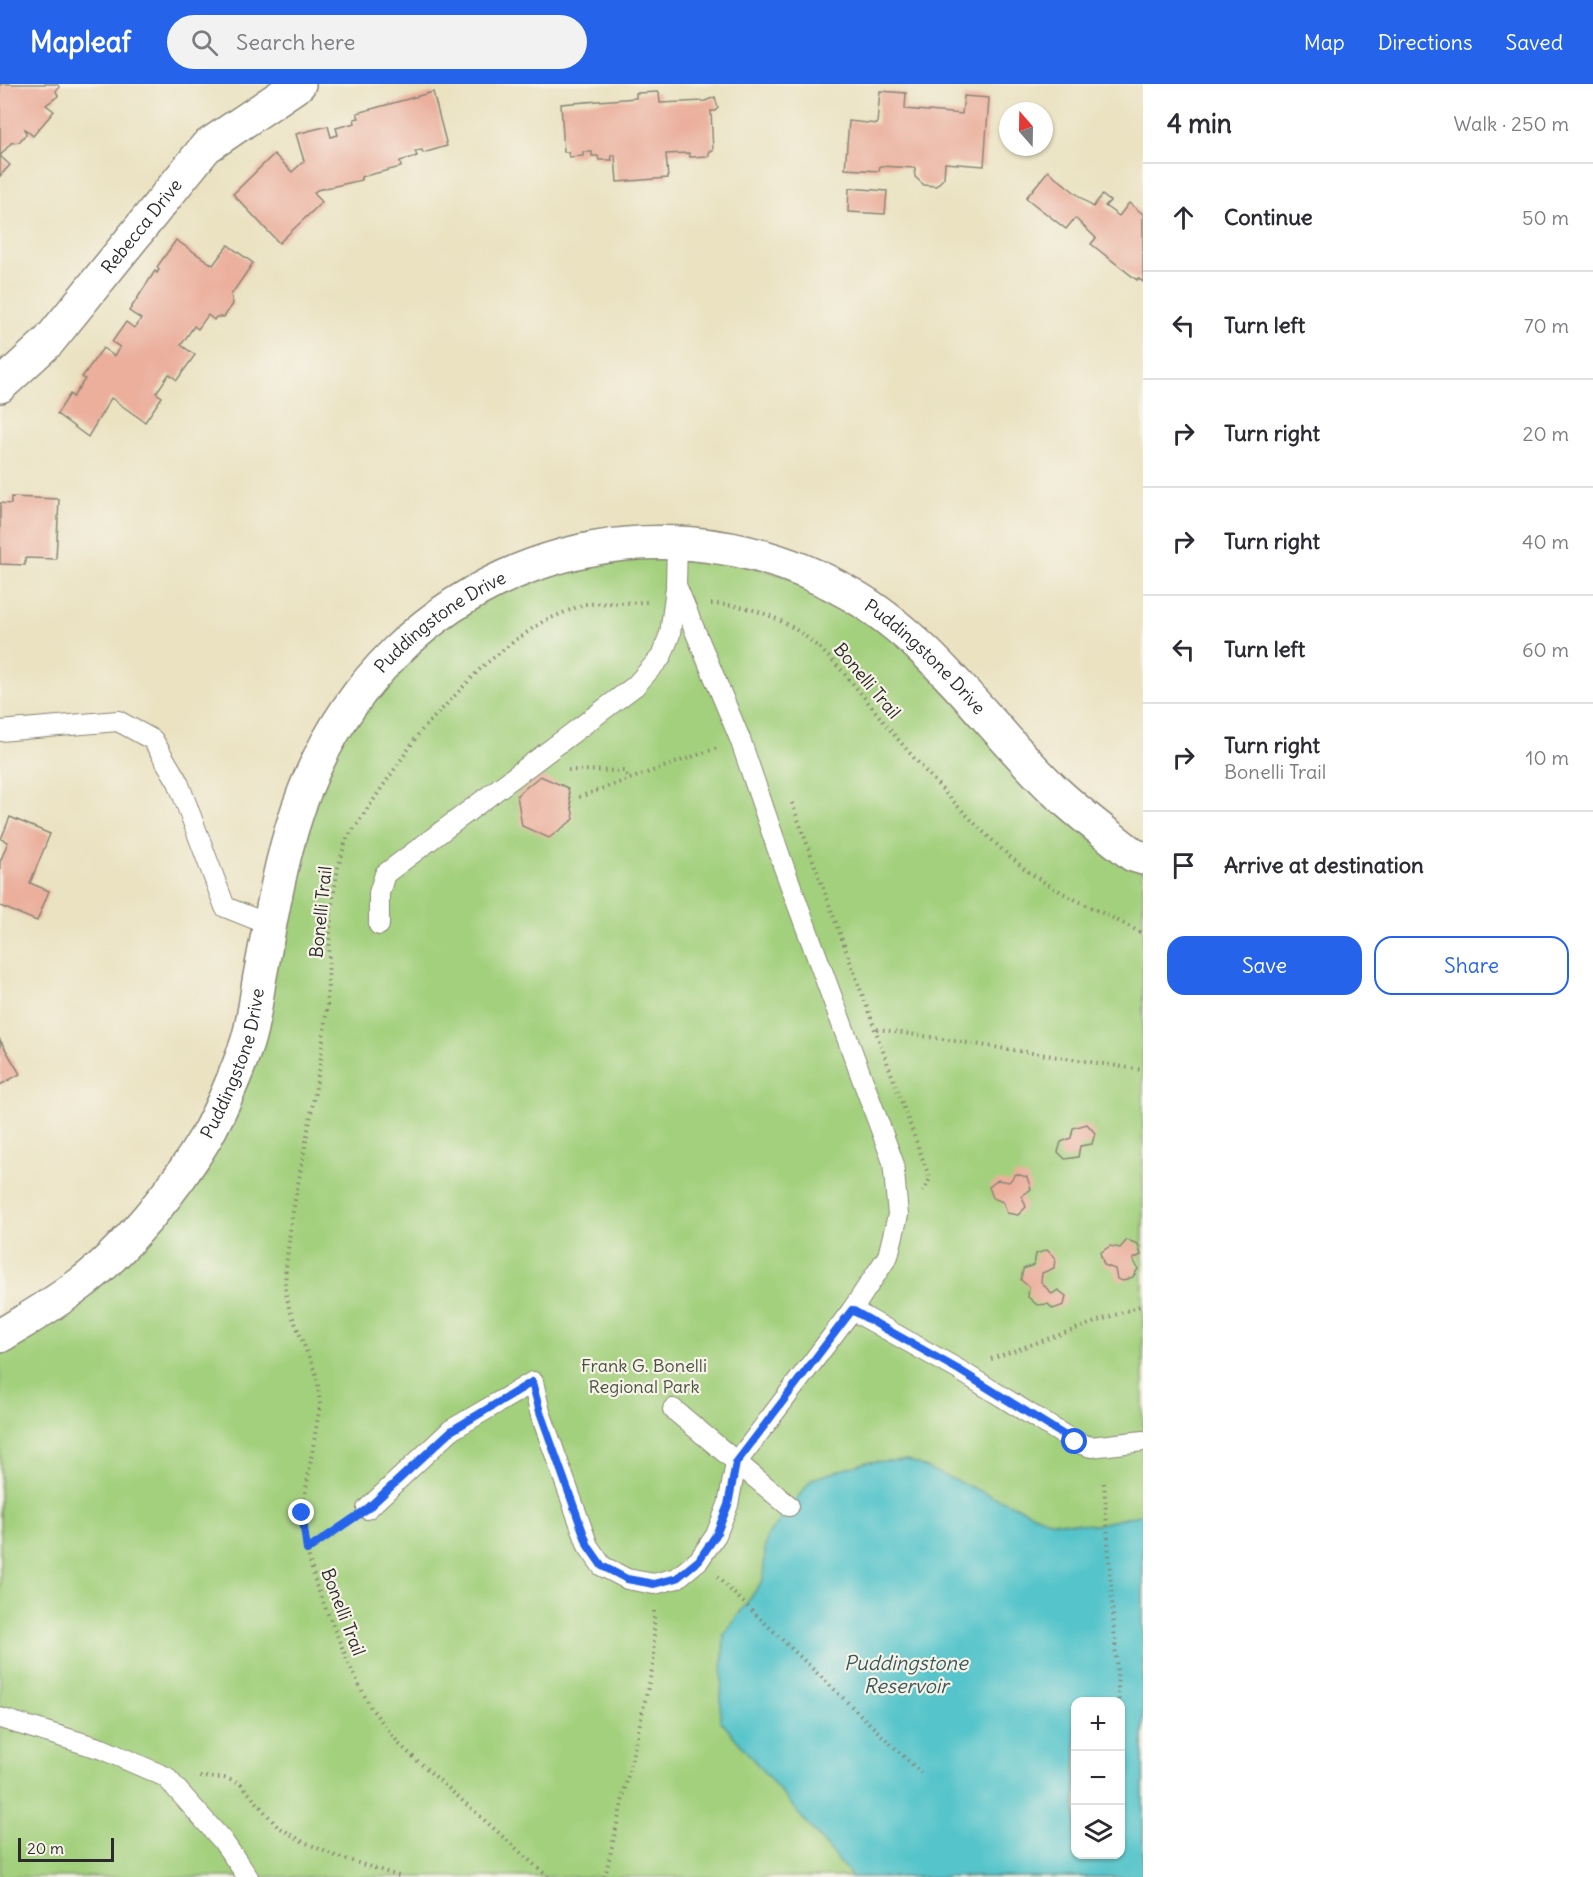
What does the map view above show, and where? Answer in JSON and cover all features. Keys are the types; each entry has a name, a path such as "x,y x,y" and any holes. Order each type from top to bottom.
{"street":[{"name":"Rebecca Drive","path":"0,386 49,341 206,147 299,84"},
{"name":"Puddingstone Drive","path":"0,1336 81,1284 146,1221 206,1136 247,1042 285,851 304,791 336,728 375,673 420,628 469,593 512,571 555,556 606,545 677,544 731,549 799,567 856,597 896,627 943,671 1055,791 1133,855 1143,858"}],"lane":[{"path":"379,925 379,893 385,874 522,769 636,686 661,657 670,634 678,597 677,544"},
{"path":"367,1509 451,1431 532,1382 540,1412 588,1546 602,1566 627,1579 654,1584 677,1578 699,1560 716,1535 728,1505 736,1463 852,1310 888,1256 898,1215 894,1162 783,865 740,740 678,597"},
{"path":"0,731 118,721 153,740 178,782 225,907 270,925"},
{"path":"852,1310 959,1370 1075,1442 1091,1447 1143,1441"},
{"path":"673,1409 789,1506"},
{"path":"0,1718 102,1749 166,1777 222,1840 248,1877"}],"path":[{"name":"Bonelli Trail","path":"548,1877 437,1781 400,1745 371,1708 335,1632 316,1585 307,1550 302,1513 320,1405 314,1365 289,1308 285,1289 286,1267 297,1186 320,1065 327,1005 331,910 338,868 346,840 420,732 483,666 517,639 544,621 584,604 678,597 739,607 788,623 805,635 842,669 902,744 942,788 1022,866 1063,892 1143,934"},
{"path":"522,769 624,771 629,779"},
{"path":"877,1029 1143,1070"},
{"path":"959,1370 1143,1305"},
{"path":"1104,1483 1119,1697"},
{"path":"307,1550 367,1509"},
{"path":"699,1560 921,1773"},
{"path":"605,1877 654,1661 654,1584"},
{"path":"166,1777 224,1778 240,1783 277,1826 302,1841 333,1855 402,1877"}],"green space":[{"name":"Frank G. Bonelli Regional Park","path":"677,544 856,597 1143,859 1143,1877 0,1877 0,1336 81,1284 206,1136 336,728 469,593"}],"water":[{"name":"Puddingstone Reservoir","path":"908,1460 1050,1521 1095,1525 1143,1514 1143,1877 852,1877 720,1720 724,1635 763,1580 766,1538 812,1479 867,1462"}],"building":[{"path":"0,84 56,84 60,87 56,91 58,96 46,105 54,111 33,136 25,129 26,134 19,142 11,143 0,156"},
{"path":"880,91 906,93 905,109 962,114 964,96 989,98 984,166 945,163 944,178 936,186 924,185 915,177 915,168 880,166 879,171 845,169 849,121 877,124"},
{"path":"433,92 447,146 423,153 422,150 415,151 417,156 400,161 401,167 361,177 362,180 317,190 314,193 322,202 279,243 233,194 274,154 292,172 304,161 296,134 328,126 331,137 338,135 336,128 355,123 354,119 359,118 357,113"},
{"path":"659,92 660,103 705,101 715,97 718,108 711,111 713,151 709,151 709,156 690,157 689,153 666,154 668,178 617,182 615,155 611,155 612,160 599,160 598,156 592,156 592,152 583,152 583,156 569,157 568,152 564,152 561,104 636,98 636,93"},
{"path":"0,156 10,165 0,176"},
{"path":"1048,171 1093,207 1102,195 1110,201 1105,206 1119,216 1129,203 1143,214 1143,282 1138,278 1137,280 1091,244 1096,238 1075,218 1066,229 1026,198"},
{"path":"849,188 887,191 885,214 848,212"},
{"path":"176,240 213,265 228,245 253,263 231,295 233,304 224,317 216,317 214,320 208,315 198,329 194,326 181,345 195,355 177,380 169,374 156,393 162,397 145,422 111,398 88,437 57,414 70,394 73,397 85,379 82,377 103,348 114,356 120,347 112,342 126,322 134,328 141,319 129,311 155,271 157,273 159,270 157,267"},
{"path":"11,497 59,499 56,559 25,558 25,565 0,564 0,503 11,504"},
{"path":"540,776 568,788 574,819 549,838 522,826 517,795"},
{"path":"10,817 50,834 30,883 49,891 37,921 0,906 0,862 8,842 1,839"},
{"path":"0,1040 20,1074 0,1085"},
{"path":"1087,1124 1095,1133 1092,1144 1080,1146 1078,1157 1065,1159 1058,1152 1061,1142 1071,1138 1073,1128"},
{"path":"1016,1174 1027,1177 1031,1189 1022,1196 1026,1207 1018,1215 1007,1213 1003,1202 993,1198 989,1187 998,1180 1009,1182"},
{"path":"1127,1240 1138,1244 1141,1255 1133,1259 1138,1269 1133,1277 1123,1281 1117,1279 1115,1269 1104,1265 1100,1253 1110,1246 1120,1248"},
{"path":"1047,1250 1055,1258 1054,1268 1042,1273 1041,1282 1052,1294 1058,1290 1066,1296 1064,1305 1053,1309 1048,1304 1037,1305 1028,1297 1029,1287 1021,1280 1023,1269 1034,1265 1036,1254"}],"route":[{"path":"302,1513 307,1550 367,1509 451,1431 532,1382 540,1412 588,1546 602,1566 627,1579 654,1584 677,1578 699,1560 716,1535 728,1505 736,1463 852,1310 959,1370 1075,1442"}]}
